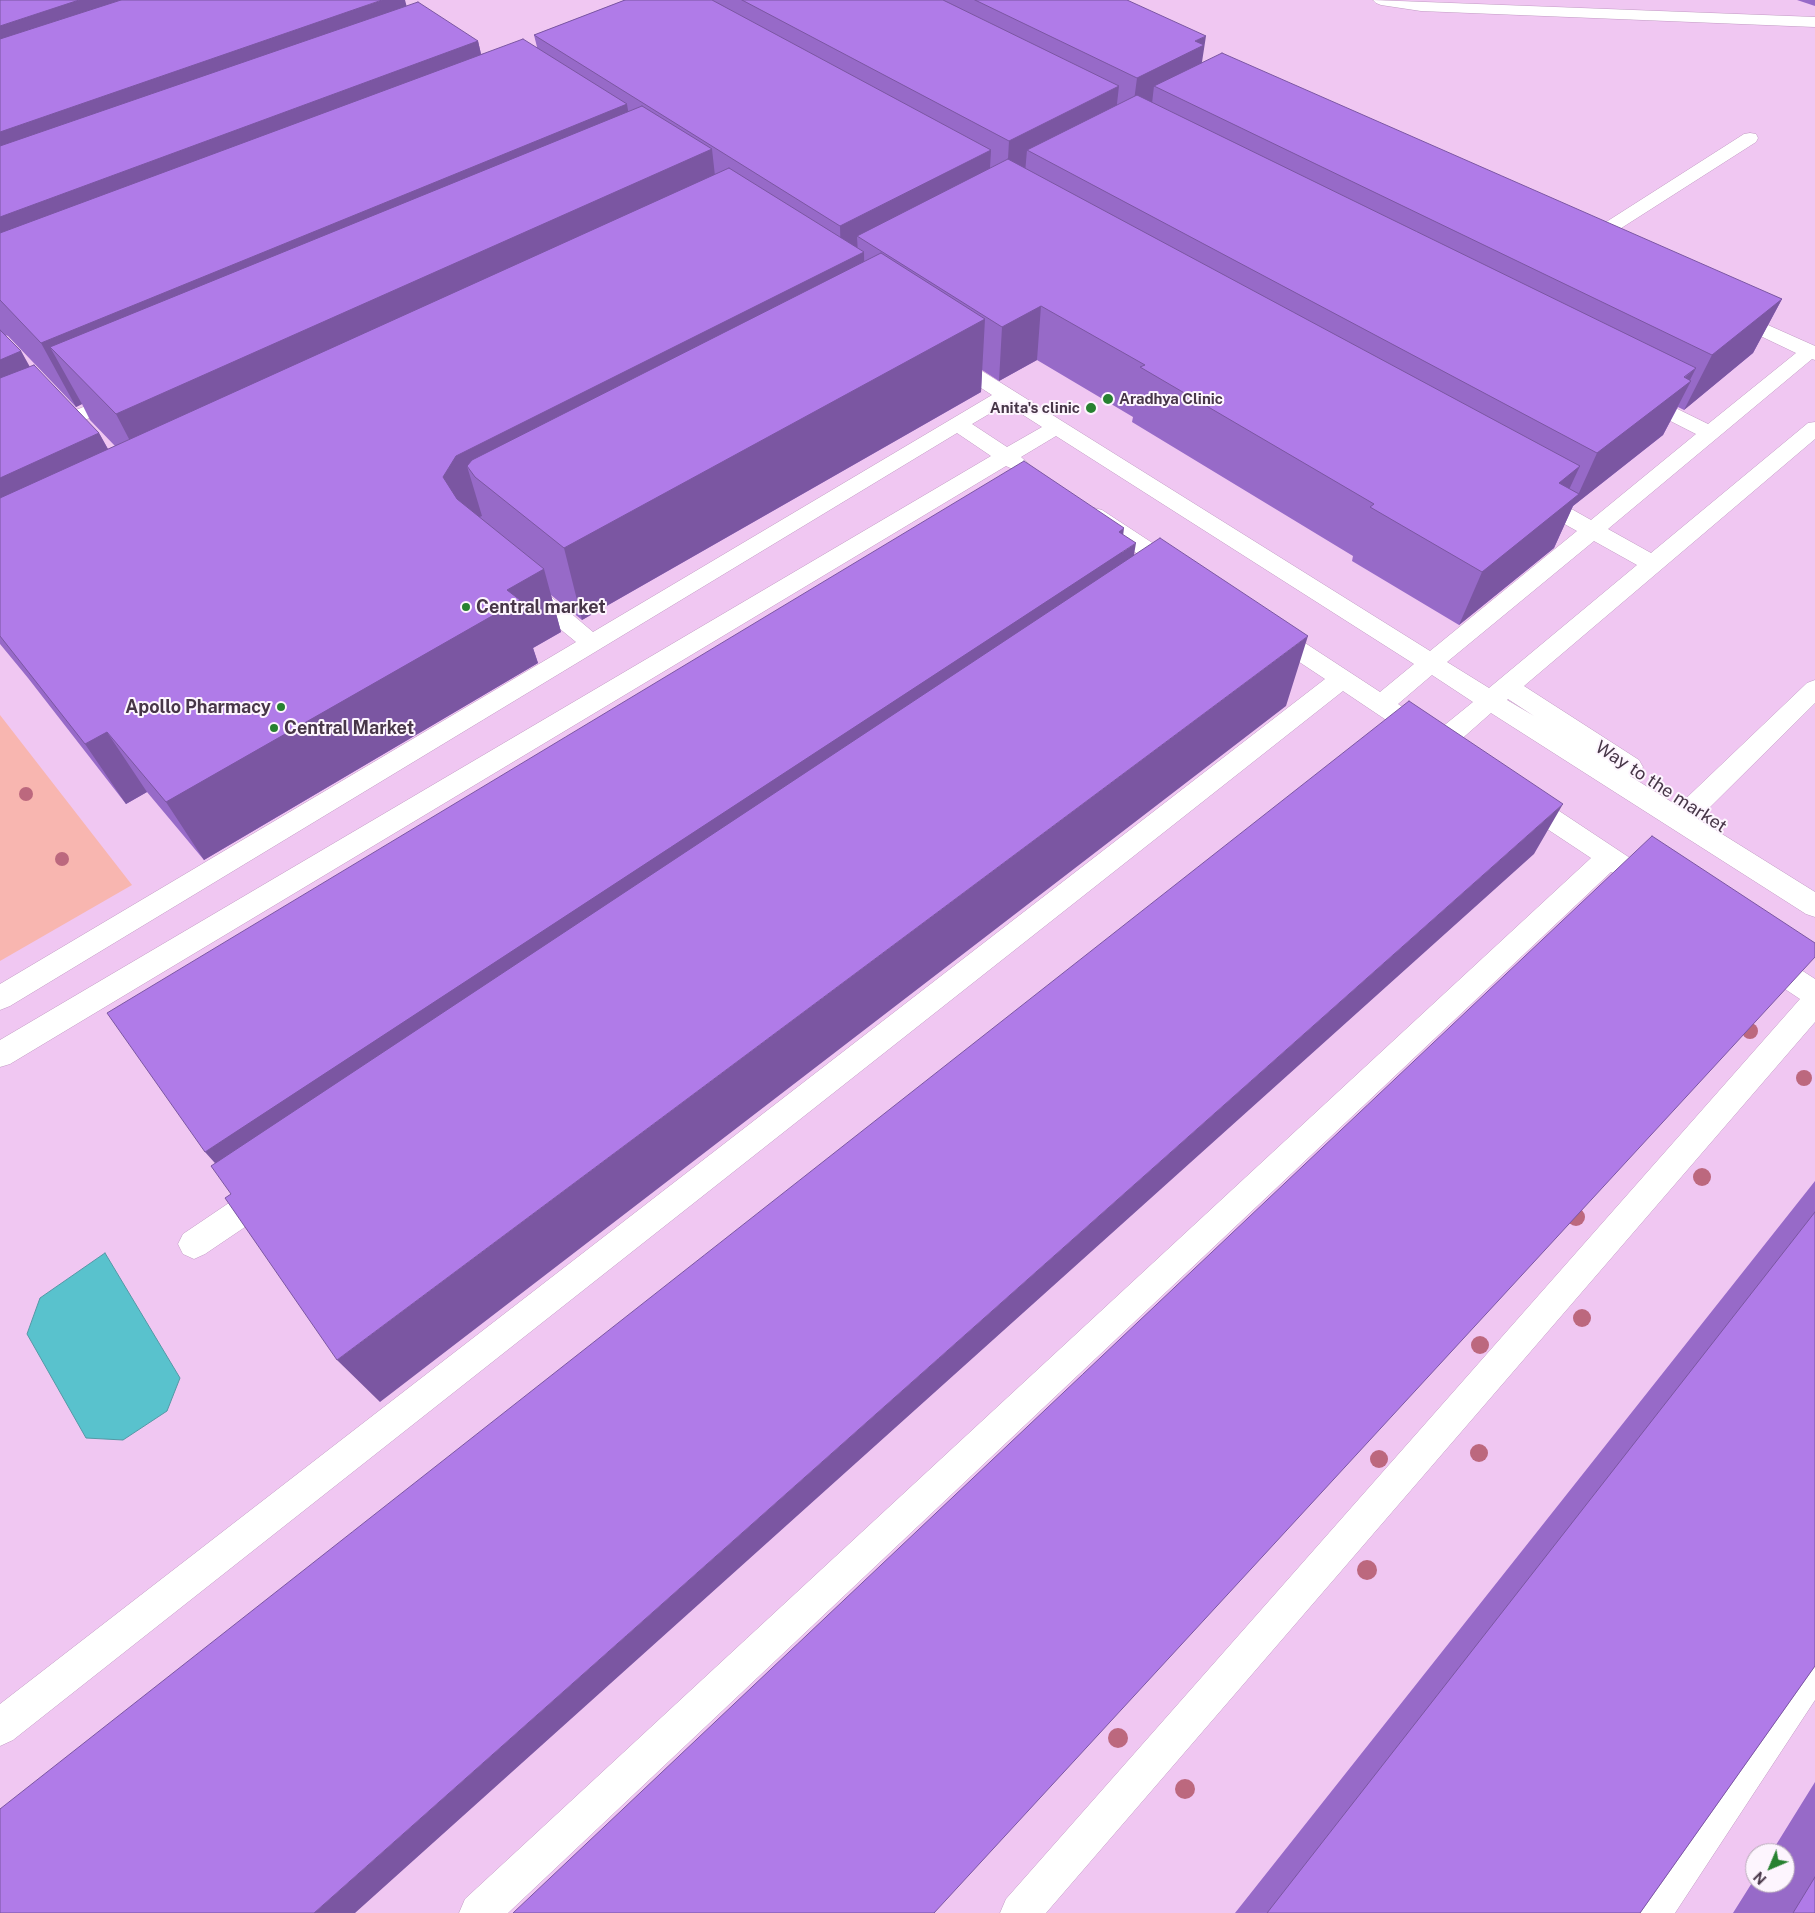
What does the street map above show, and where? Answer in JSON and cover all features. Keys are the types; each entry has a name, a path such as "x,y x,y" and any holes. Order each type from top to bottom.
{"street":[{"path":"1381,0 1421,6 1815,22"},
{"path":"1502,0 1526,10"},
{"path":"1640,0 1680,17"},
{"path":"1582,245 1750,138"},
{"path":"1565,237 1600,253"},
{"path":"1380,705 1812,352 1721,310"},
{"name":"Way to the market","path":"940,353 1430,664 1499,694 1686,814 1809,882"},
{"path":"1622,389 1710,434"},
{"path":"0,449 135,391"},
{"path":"0,998 594,644 1005,396"},
{"path":"959,425 1040,479"},
{"path":"0,1055 1056,427"},
{"path":"1253,621 1447,749 1499,694 1815,428"},
{"path":"1515,487 1653,564"},
{"path":"1073,501 1189,578 1156,589"},
{"path":"510,575 594,644"},
{"path":"0,1727 1342,680"},
{"path":"1815,689 1686,814 1815,906"},
{"path":"1503,787 1642,879"},
{"path":"479,1913 1609,857"},
{"path":"1742,946 1815,994"},
{"path":"1020,1913 1815,1002"},
{"path":"194,1244 284,1182"},
{"path":"1652,1913 1815,1667"}],"shaded area":[{"path":"0,715 132,885 0,961"},
{"path":"105,1253 180,1378 167,1411 123,1440 86,1438 27,1334 40,1298"}],"building":[{"path":"0,0 79,0 0,26"},
{"path":"121,0 382,0 0,132 0,39"},
{"path":"625,0 712,0 991,150 840,226 534,35"},
{"path":"742,0 943,0 1119,86 1009,141"},
{"path":"975,0 1127,0 1206,36 1195,41 1204,45 1137,78"},
{"path":"418,2 478,41 0,217 0,146"},
{"path":"523,39 627,104 41,343 0,300 0,233"},
{"path":"1222,53 1782,299 1712,355 1154,86"},
{"path":"1137,95 1696,368 1684,377 1691,381 1597,453 1027,150"},
{"path":"642,106 712,149 116,414 50,347"},
{"path":"1008,159 1580,466 1559,483 1579,494 1482,572 1370,507 1374,504 1140,367 1145,365 1041,306 1002,327 857,236"},
{"path":"729,168 864,252 456,456 443,477 457,499 544,569 507,590 520,600 166,802 107,732 85,744 0,636 0,498"},
{"path":"881,253 985,319 564,548 475,477 467,466 472,460"},
{"path":"0,330 21,351 0,360"},
{"path":"34,365 99,433 0,478 0,378"},
{"path":"1024,461 1124,528 1119,532 1136,543 205,1152 107,1013"},
{"path":"1160,538 1308,636 337,1360 225,1198 231,1194 211,1166"},
{"path":"1409,701 1563,804 314,1913 0,1913 0,1809"},
{"path":"1652,836 1815,943 1815,957 934,1913 513,1913"},
{"path":"1815,1212 1815,1666 1640,1913 1267,1913"},
{"path":"1815,1877 1815,1913 1793,1913"}],"place":[{"name":"Aradhya Clinic","path":"1108,399"},
{"name":"Anita's clinic","path":"1091,408"},
{"name":"Central market","path":"466,607"},
{"name":"Apollo Pharmacy","path":"281,707"},
{"name":"Central Market","path":"274,728"}]}
